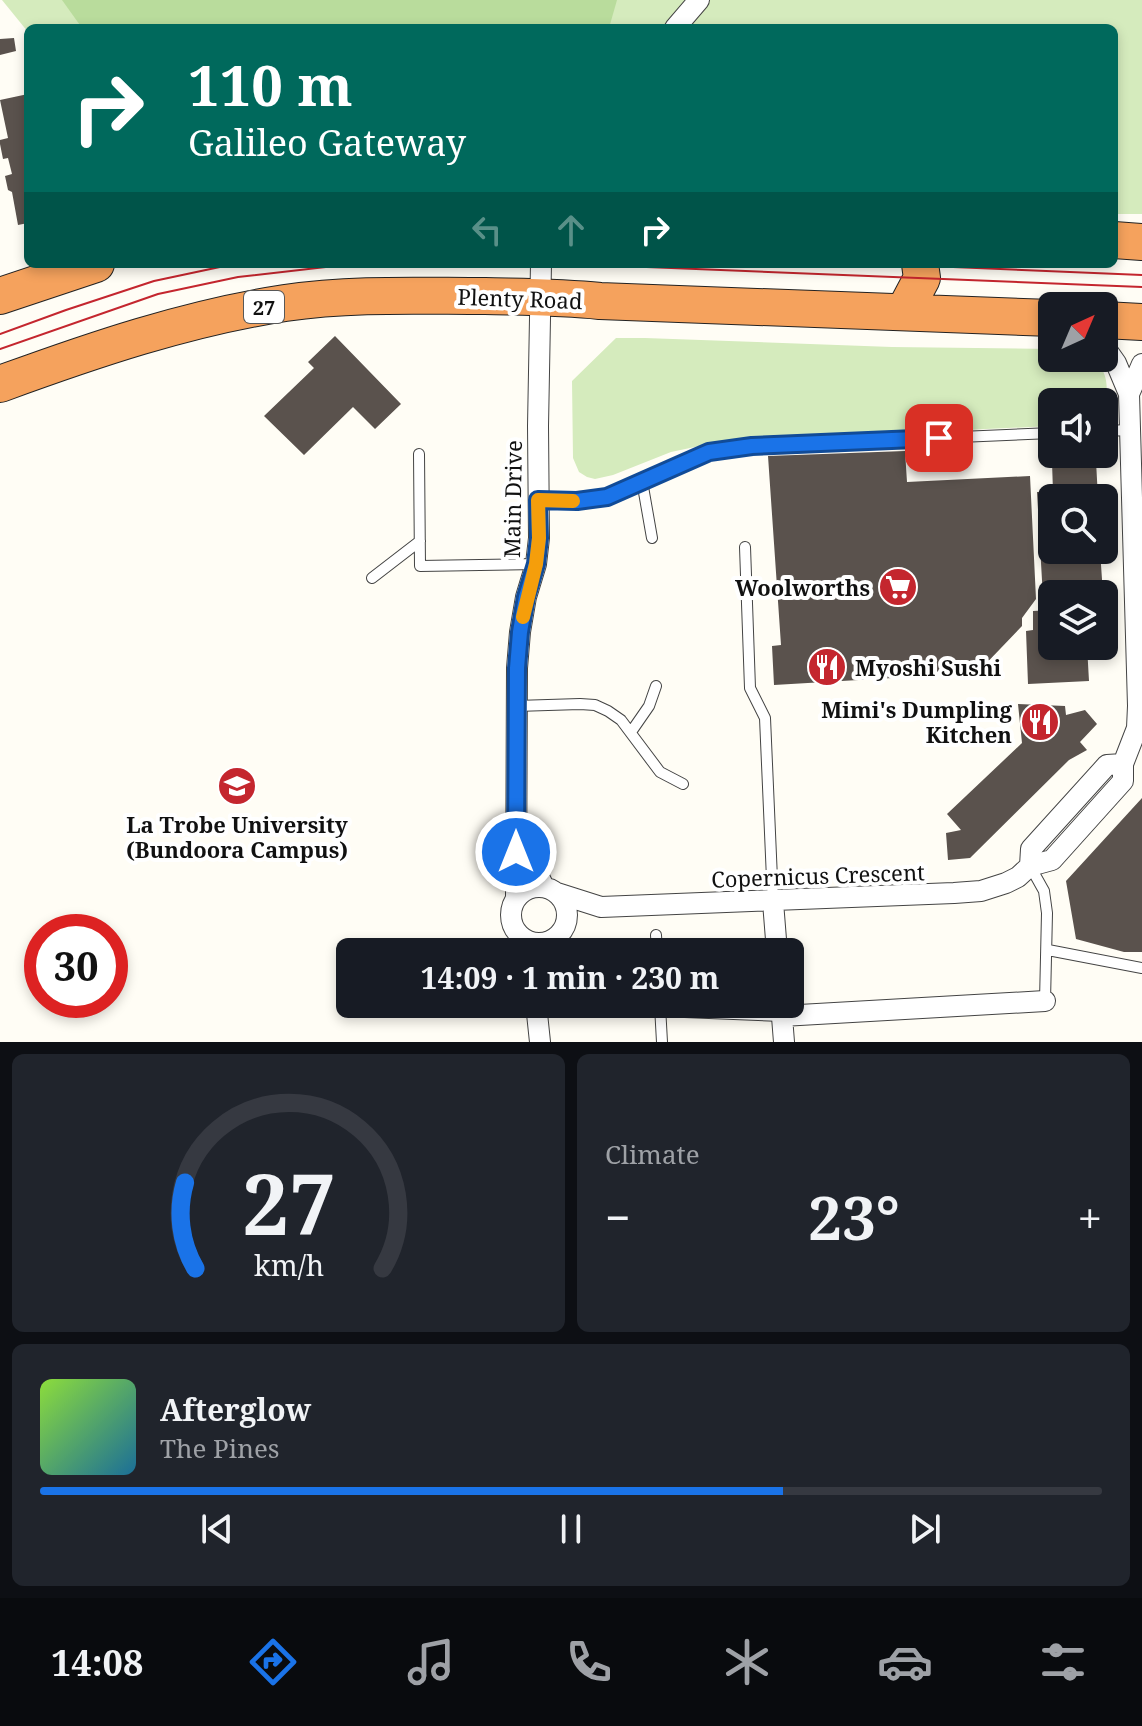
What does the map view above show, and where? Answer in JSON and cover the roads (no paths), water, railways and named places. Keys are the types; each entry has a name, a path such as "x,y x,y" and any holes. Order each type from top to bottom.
{"highway":[{"path":"1118,240 1142,242"},
{"path":"0,296 84,268"},
{"path":"904,312 922,278 921,268"},
{"name":"Plenty Road","path":"0,384 63,361 223,314 288,303 540,281 600,301 1038,317"},
{"path":"1118,321 1142,322"}],"street":[{"path":"678,24 699,0"},
{"name":"Main Drive","path":"516,898 516,706 520,632 539,538 540,281"},
{"path":"1129,394 1142,364"},
{"path":"1030,866 1031,849 1107,765 1123,764 1137,728 1140,706 1137,493 1129,394 1118,368"},
{"name":"Main Drive","path":"516,829 551,890"},
{"name":"Copernicus Crescent","path":"551,890 601,907 773,902 981,891 1018,877 1030,866"},
{"path":"520,938 513,928 511,907 523,891 531,887 551,890 566,906 557,938"},
{"path":"773,902 776,938"},
{"name":"Copernicus Crescent","path":"557,938 601,907"},
{"path":"804,1009 1045,1001"},
{"path":"537,1018 540,1042"},
{"path":"782,1018 784,1042"}],"lane":[{"path":"1118,430 1130,430"},
{"path":"538,500 577,501 607,497 709,452 752,446 1038,434"},
{"path":"419,454 420,566 536,564"},
{"path":"642,481 652,538"},
{"path":"372,578 420,541"},
{"path":"745,547 750,688 765,718 773,902"},
{"path":"631,732 649,706 656,686"},
{"path":"516,706 595,705 608,711 621,720 660,772 683,784"},
{"path":"1030,866 1044,891 1047,913 1045,1001"},
{"path":"1048,950 1142,968"},
{"path":"661,1018 662,1042"}],"tram line":[{"path":"0,334 154,281 215,268"},
{"path":"0,349 158,294 238,277 317,268"},
{"path":"671,268 1142,287"},
{"path":"977,268 1142,275"}],"place":[{"name":"Woolworths","path":"898,587"},
{"name":"Myoshi Sushi","path":"827,667"},
{"name":"Mimi's Dumpling Kitchen","path":"1040,722"},
{"name":"La Trobe University (Bundoora Campus)","path":"237,786"}]}
